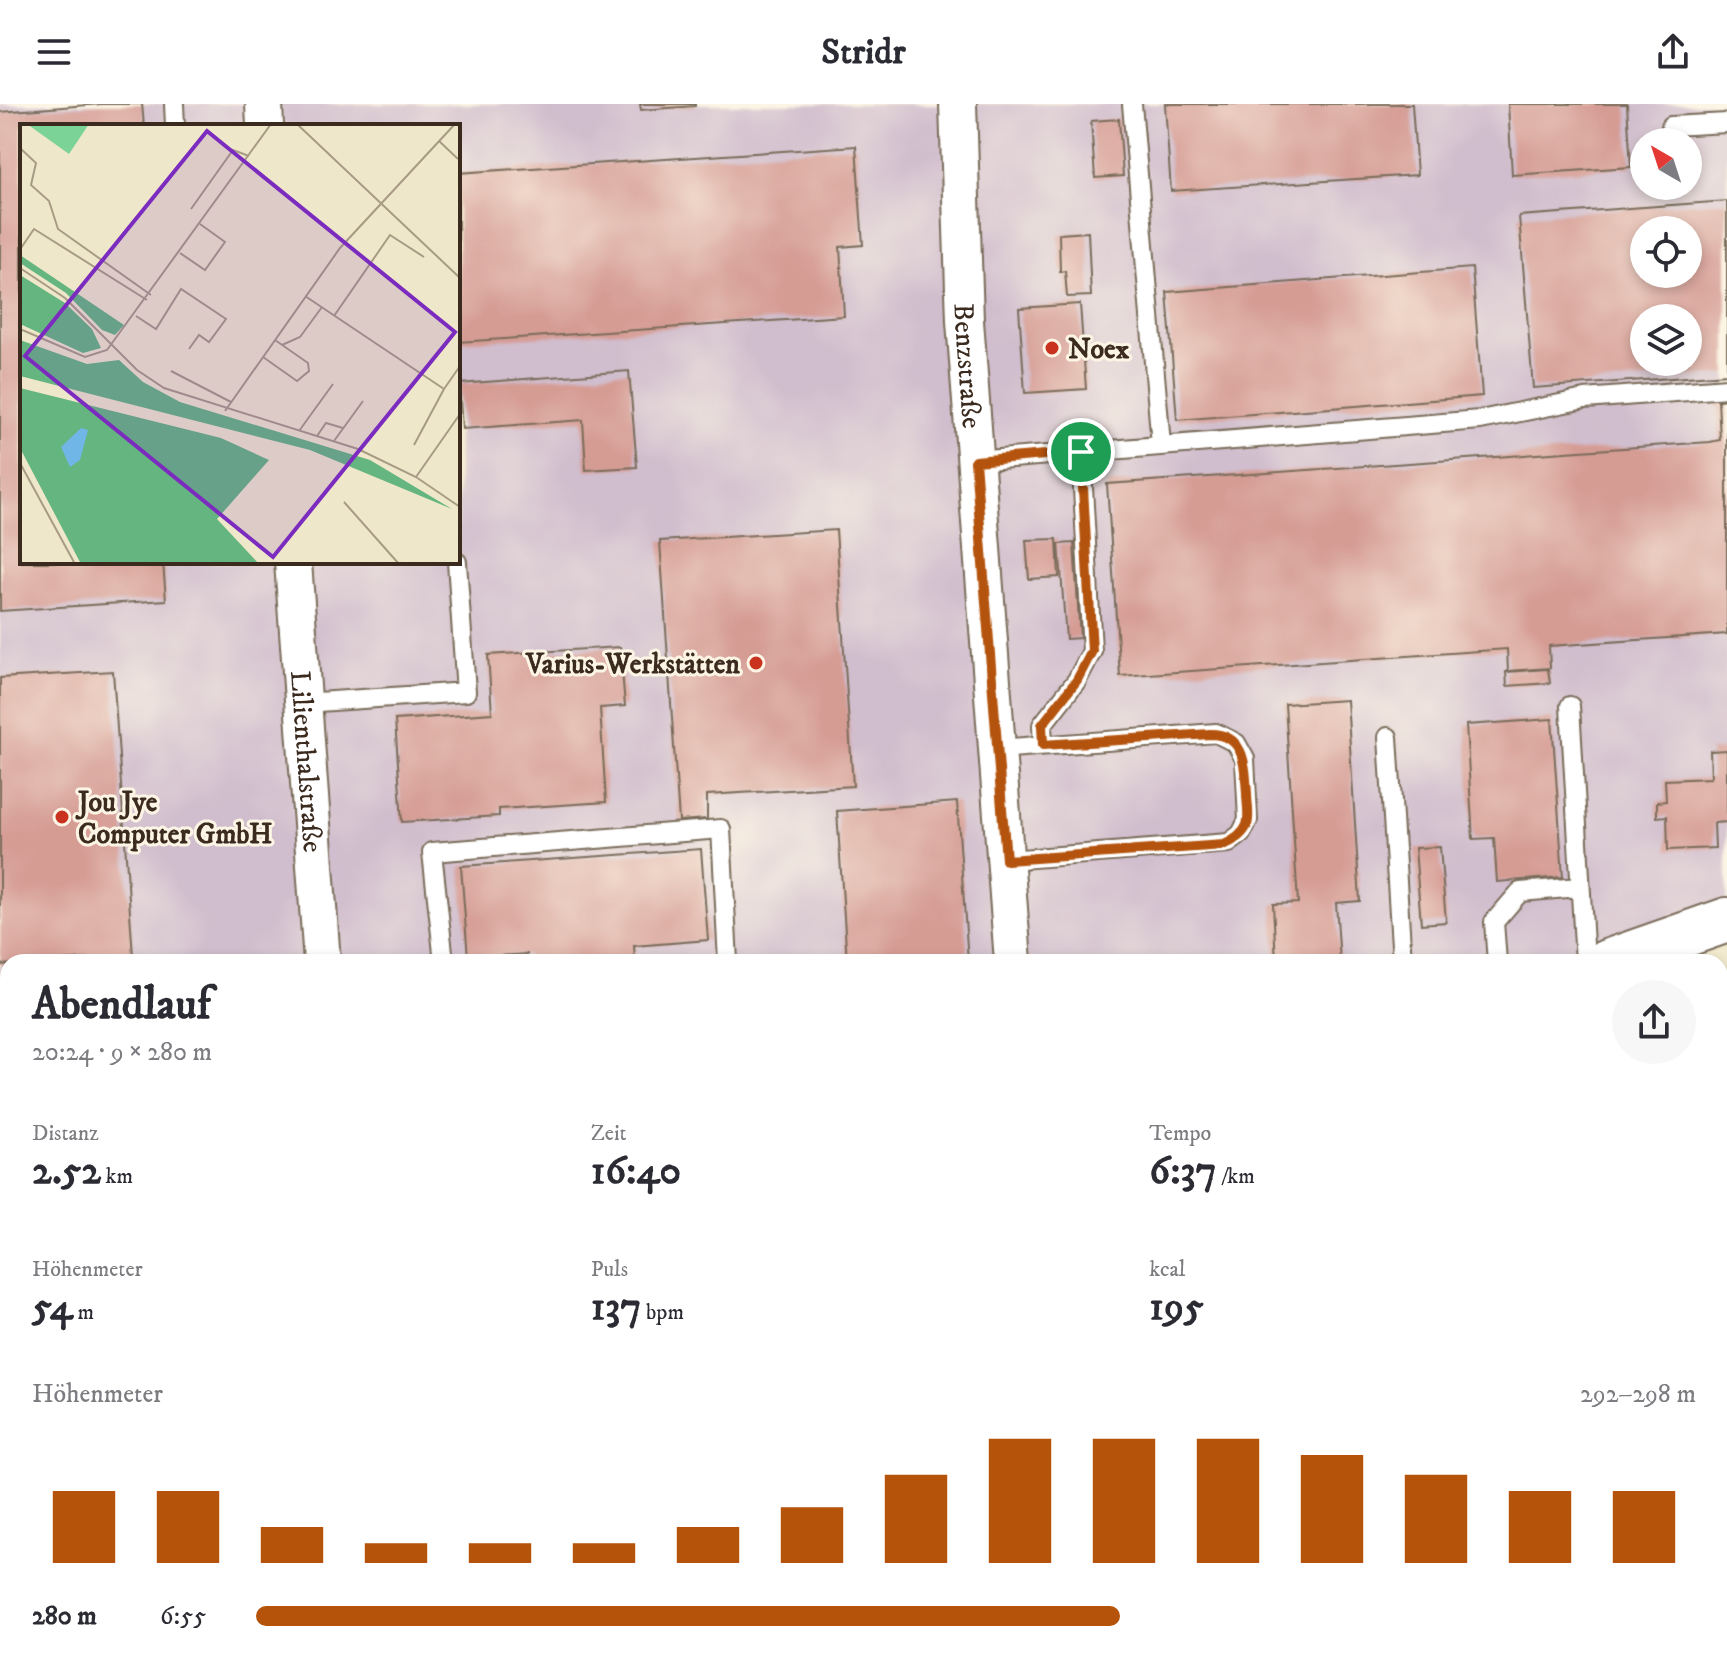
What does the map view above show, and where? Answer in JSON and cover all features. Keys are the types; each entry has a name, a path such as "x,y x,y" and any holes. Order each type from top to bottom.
{"street":[{"path":"264,104 265,124"},
{"name":"Benzstraße","path":"958,104 960,236 1012,954"},
{"name":"Lilienthalstraße","path":"293,564 321,954"},
{"path":"1630,954 1727,920"}],"lane":[{"path":"174,104 175,124"},
{"path":"1132,104 1161,445"},
{"path":"1671,126 1727,123"},
{"path":"975,461 1480,420 1585,399 1727,388"},
{"path":"1043,745 1042,725 1077,680 1092,651 1081,452"},
{"path":"303,703 466,692 457,564"},
{"path":"1570,706 1584,954"},
{"path":"998,749 1210,734 1226,736 1236,743 1245,759 1247,825 1234,840 1219,847 1006,860"},
{"path":"1388,737 1402,954"},
{"path":"443,954 432,852 721,829 728,954"},
{"path":"1496,954 1494,922 1520,892 1579,887"}],"shaded area":[{"path":"0,104 1727,104 1727,900 1659,921 1572,954 0,954"}],"building":[{"path":"142,104 144,124 20,124 20,564 163,564 166,600 0,611 0,112"},
{"path":"640,104 695,104 695,106 641,110"},
{"path":"1165,104 1412,104 1417,175 1171,191"},
{"path":"1508,104 1627,104 1630,167 1512,175"},
{"path":"1119,119 1123,176 1095,178 1091,121"},
{"path":"856,146 863,245 840,247 844,316 460,342 460,173"},
{"path":"1727,201 1727,374 1702,376 1702,304 1630,304 1630,376 1699,376 1533,388 1519,216"},
{"path":"1088,232 1091,296 1067,297 1065,271 1060,272 1059,234"},
{"path":"1472,268 1482,396 1177,420 1167,292"},
{"name":"Noex","path":"1080,304 1086,389 1025,393 1019,308"},
{"path":"629,371 637,467 586,470 583,420 462,429 460,384"},
{"path":"1727,399 1727,634 1549,646 1550,668 1508,671 1507,649 1120,676 1107,484 1710,442 1720,440 1718,400"},
{"name":"Varius-Werkstätten","path":"836,530 853,786 707,795 707,819 679,821 660,541"},
{"path":"1057,539 1059,577 1029,579 1026,540"},
{"path":"1074,543 1080,638 1066,639 1059,544"},
{"path":"620,647 625,706 600,708 606,802 499,809 499,816 402,822 395,720 492,713 488,655"},
{"path":"1548,669 1550,683 1507,686 1506,672"},
{"name":"Jou Jye Computer GmbH","path":"113,671 133,954 0,954 0,678"},
{"path":"1347,700 1360,901 1336,903 1339,954 1276,954 1273,904 1298,903 1285,704"},
{"path":"1552,719 1563,877 1497,882 1494,838 1473,839 1466,725"},
{"path":"1727,750 1727,822 1714,823 1715,848 1668,850 1667,816 1657,817 1657,802 1666,801 1665,780 1711,778 1710,751"},
{"path":"957,802 967,954 846,954 837,811"},
{"path":"1440,847 1446,922 1421,924 1415,848"},
{"path":"701,849 708,940 634,946 634,954 468,954 461,866"}],"place":[{"name":"Noex","path":"1052,348"},
{"name":"Varius-Werkstätten","path":"756,663"},
{"name":"Jou Jye Computer GmbH","path":"62,817"}],"route":[{"path":"1081,452 1092,651 1072,688 1042,725 1043,745 1216,733 1226,736 1236,743 1245,759 1248,820 1238,837 1219,847 1006,860 975,461 1081,452"}]}
